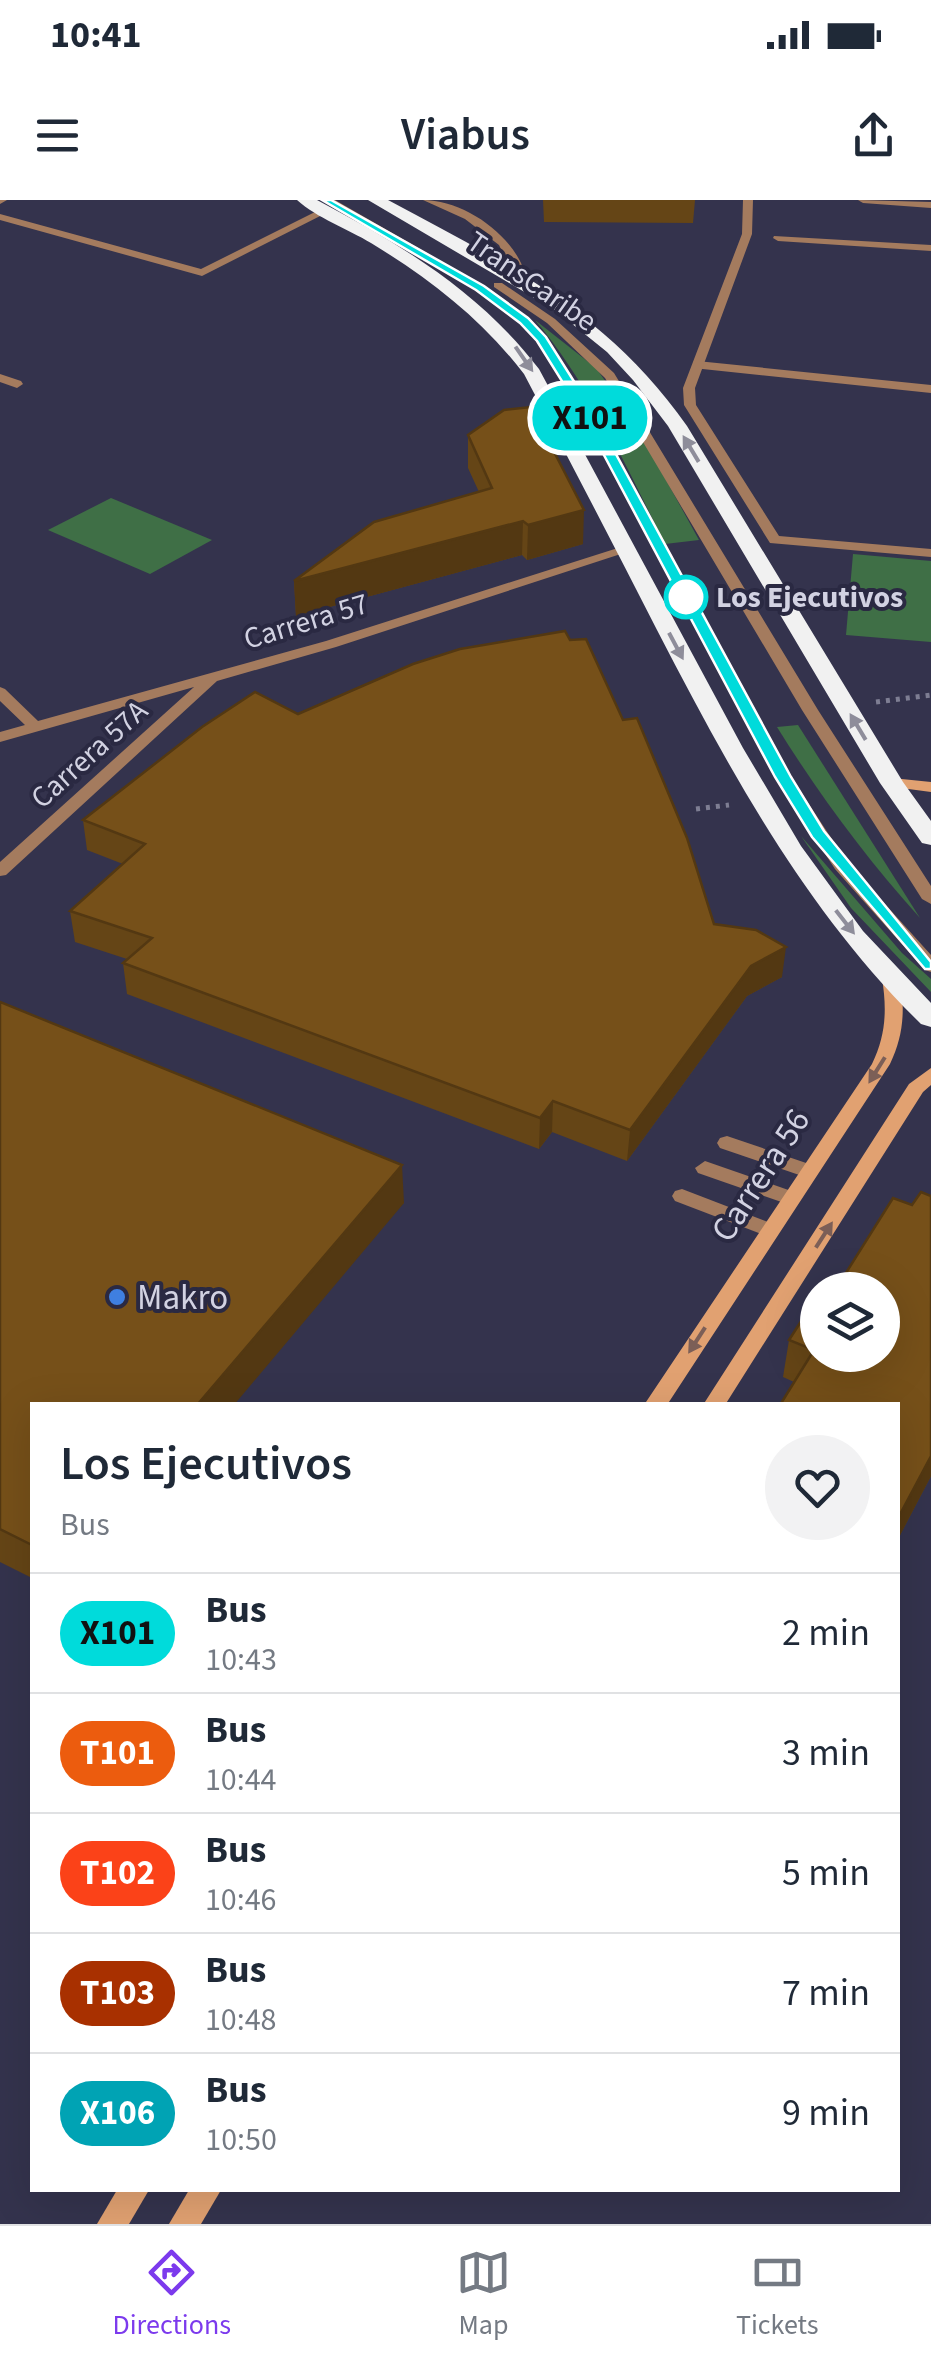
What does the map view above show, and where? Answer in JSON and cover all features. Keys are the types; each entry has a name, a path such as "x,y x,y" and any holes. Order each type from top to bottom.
{"highway":[{"path":"376,200 524,286 610,346 657,398 892,783 931,838"},
{"path":"319,204 474,306 508,338 533,373 754,793 808,876 891,978 931,1018"}],"street":[{"name":"TransCaribe","path":"354,200 532,307 582,346 610,376 820,726 931,899"},
{"path":"428,200 469,217 504,242 524,286"},
{"path":"748,200 747,234 689,388 690,405 775,540 931,553"},
{"path":"863,200 931,205"},
{"name":"TransCaribe","path":"319,204 480,288 524,320 542,340 586,410 783,777 818,834 931,966"},
{"path":"0,217 202,273 319,204"},
{"path":"778,238 931,248"},
{"path":"697,365 931,389"},
{"path":"0,378 16,384"},
{"name":"Carrera 57","path":"0,737 215,676 626,550"},
{"name":"Carrera 57A","path":"0,872 215,676"},
{"path":"0,692 34,726"},
{"path":"892,783 931,786"},
{"name":"Carrera 56","path":"657,1402 887,1054 898,1023 891,978"},
{"path":"716,1402 916,1088 931,1074"},
{"path":"727,1143 808,1171"},
{"path":"705,1168 790,1198"},
{"path":"682,1196 769,1230"},
{"path":"112,2224 133,2192"},
{"path":"184,2224 205,2192"}],"path":[{"path":"870,702 931,695"},
{"path":"696,809 732,804"}],"green space":[{"path":"535,320 596,368 633,420 699,540 665,544 590,400"},
{"path":"111,498 212,540 150,574 48,530"},
{"path":"853,554 931,561 931,642 846,635"},
{"path":"798,725 920,918 844,826 777,727"},
{"path":"801,836 902,953 931,979 931,992 851,908"}],"building":[{"path":"531,407 584,510 528,525 523,521 294,581 374,522 492,488 468,435 504,410"},
{"path":"565,631 570,640 586,639 623,720 637,718 687,838 714,924 756,930 786,947 751,966 630,1130 553,1101 540,1118 123,963 152,938 70,911 145,844 83,820 202,727 255,692 298,714 413,664 460,649"},
{"path":"0,1002 402,1165 200,1402 30,1402 30,1544 0,1529"},
{"path":"921,1192 931,1196 931,1456 900,1514 900,1402 782,1402 800,1372 900,1372 900,1272 847,1272 893,1198 912,1205"},
{"path":"800,1323 800,1344 789,1340"}],"bus line":[{"name":"X101","path":"327,200 480,288 524,320 542,340 586,410 783,777 818,834 931,966"}],"place":[{"name":"Los Ejecutivos","path":"686,597"},
{"name":"Makro","path":"117,1297"}]}
